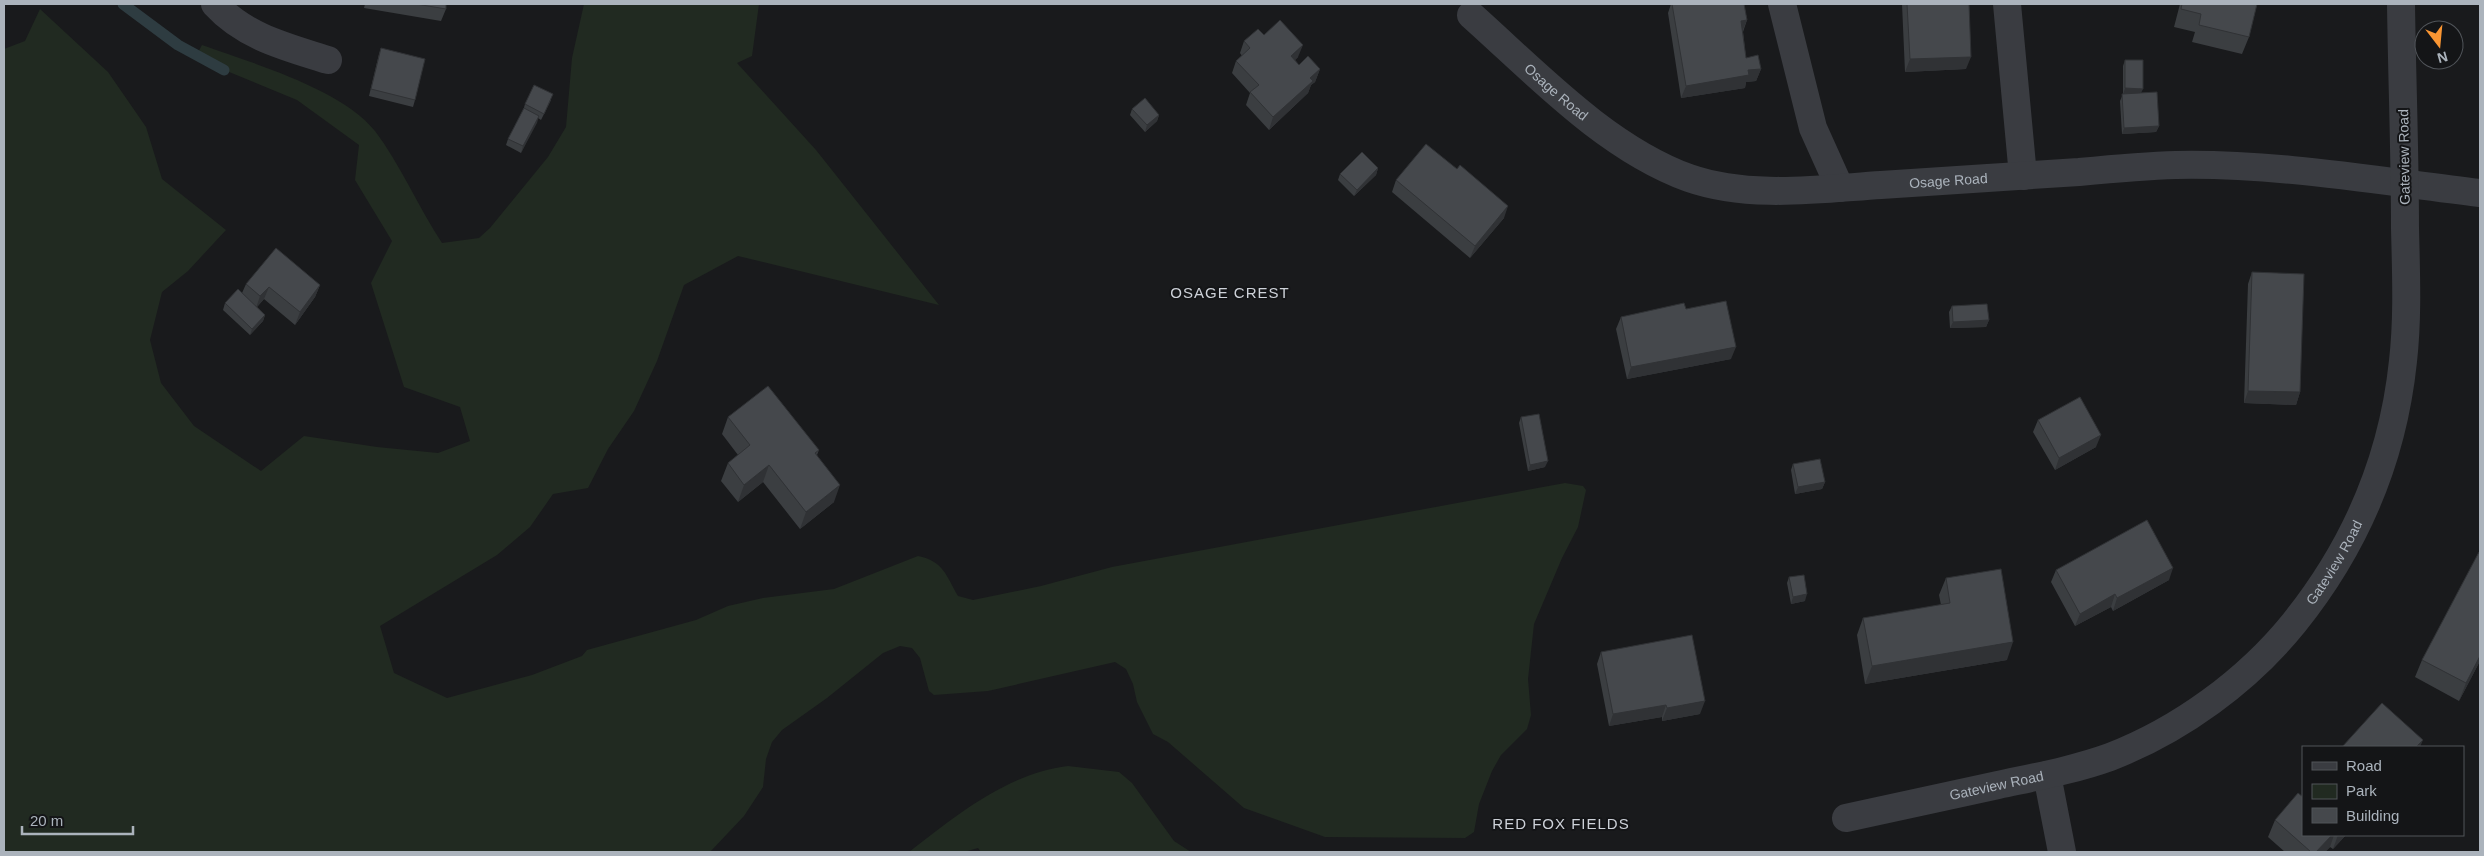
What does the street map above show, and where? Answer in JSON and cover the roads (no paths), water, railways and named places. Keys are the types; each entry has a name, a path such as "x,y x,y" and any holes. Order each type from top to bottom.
{"street":[{"path":"215,4 228,18 261,38 328,60"},
{"path":"1782,4 1813,128 1840,188"},
{"path":"2007,4 2022,176"},
{"name":"Gateview Road","path":"1846,818 2047,775 2110,757 2159,733 2201,708 2242,678 2281,639 2317,594 2348,542 2370,496 2388,445 2403,361 2406,320 2405,184 2400,4"},
{"name":"Osage Road","path":"1471,15 1619,143 1656,164 1690,178 1728,188 1767,190 1840,188 2173,165 2232,165 2288,169 2480,192"},
{"path":"2047,775 2062,852"}],"waterway":[{"path":"123,4 178,45 224,70"}],"district":[{"name":"OSAGE CREST","path":"1230,292"},
{"name":"RED FOX FIELDS","path":"1561,823"}]}
